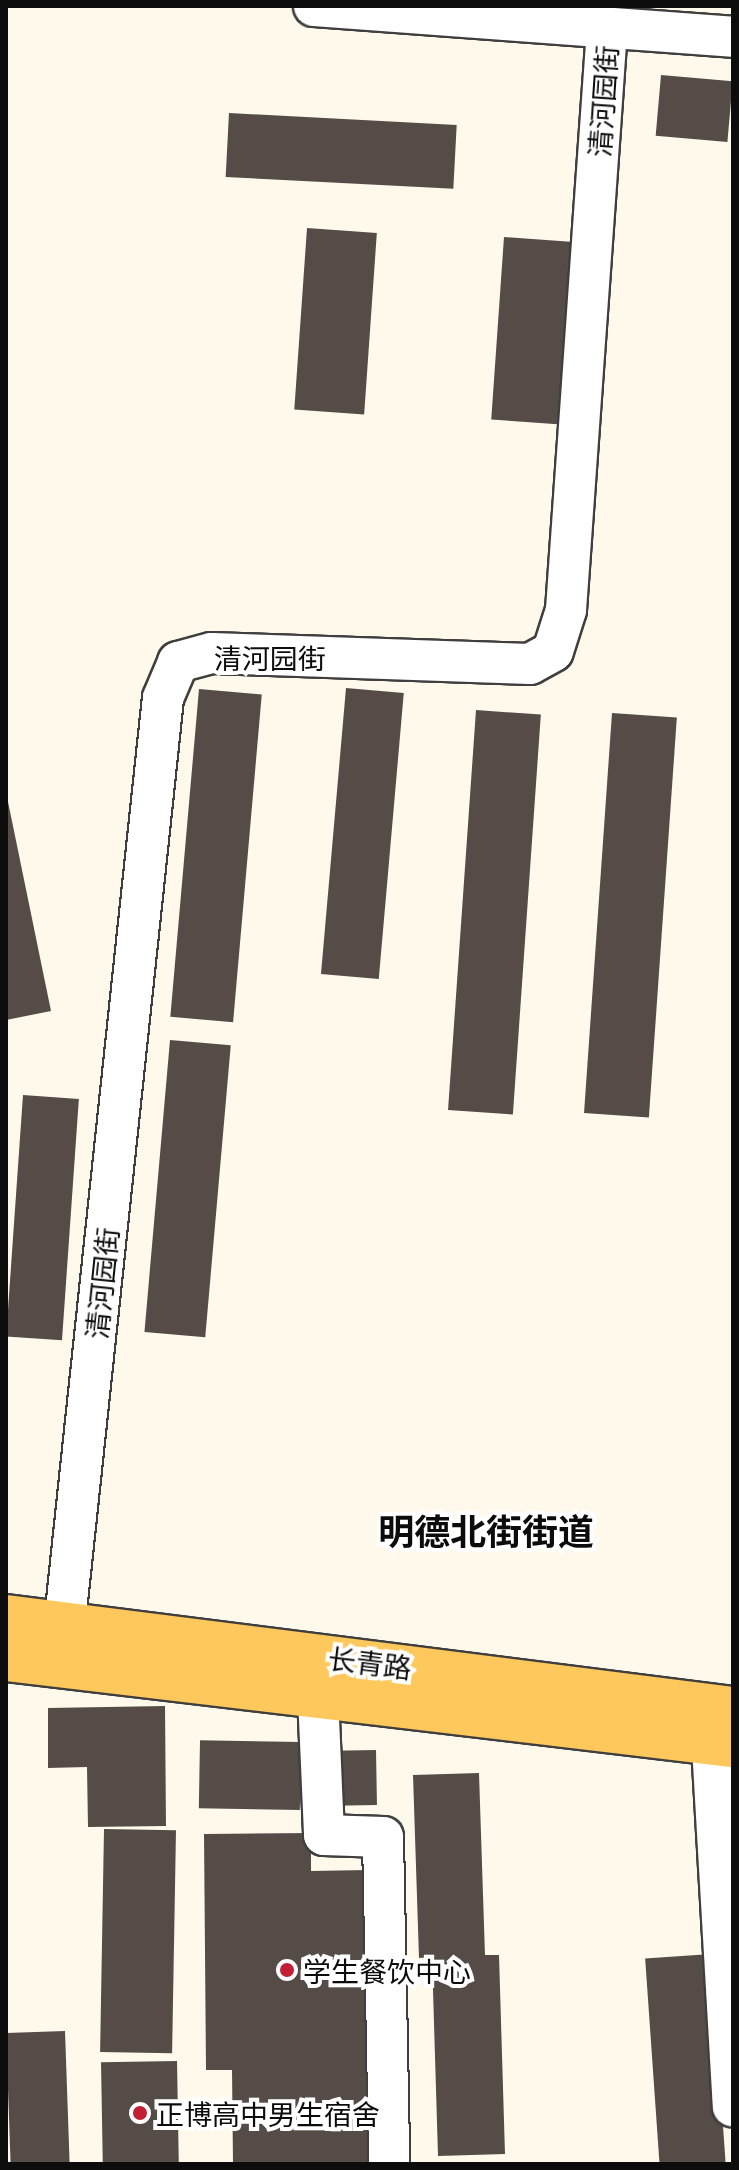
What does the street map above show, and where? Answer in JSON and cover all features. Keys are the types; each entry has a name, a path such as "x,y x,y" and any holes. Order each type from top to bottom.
{"main road":[{"name":"长青路","path":"6,1617 65,1622 722,1725"},
{"name":"长青路","path":"6,1659 318,1696 722,1725"}],"street":[{"path":"314,6 733,37"},
{"name":"清河园街","path":"60,1665 163,698 178,662 212,653 530,664 553,651 566,610 607,29"},
{"path":"318,1696 324,1835 383,1837 389,2164"},
{"path":"722,1725 733,2106"}],"building":[{"path":"661,75 733,81 727,142 656,136"},
{"path":"229,113 457,125 453,189 226,177"},
{"path":"307,228 377,233 364,414 294,410"},
{"path":"504,237 574,242 561,424 491,420"},
{"path":"346,688 404,693 379,979 321,974"},
{"path":"199,689 262,694 233,1022 170,1017"},
{"path":"476,710 541,715 513,1115 448,1110"},
{"path":"612,713 677,718 649,1118 584,1113"},
{"path":"6,792 51,1011 6,1020"},
{"path":"170,1040 231,1045 205,1337 144,1332"},
{"path":"23,1095 79,1099 62,1340 6,1336"},
{"path":"165,1706 166,1826 88,1827 87,1767 48,1768 48,1708"},
{"path":"200,1740 301,1742 300,1810 199,1808"},
{"path":"376,1750 377,1805 334,1806 333,1751"},
{"path":"479,1773 485,1955 499,1955 505,2154 438,2156 432,1957 419,1958 413,1775"},
{"path":"104,1829 176,1830 172,2053 100,2052"},
{"name":"学生餐饮中心","path":"311,1833 311,1871 367,1870 371,2164 233,2164 232,2070 206,2070 204,1834"},
{"path":"711,1954 726,2164 660,2164 645,1959"},
{"path":"65,2031 70,2164 11,2164 6,2033"},
{"name":"正博高中男生宿舍","path":"177,2061 179,2164 103,2164 101,2062"}],"place":[{"name":"学生餐饮中心","path":"287,1970"},
{"name":"正博高中男生宿舍","path":"140,2113"}],"district":[{"name":"明德北街街道","path":"486,1530"}]}
